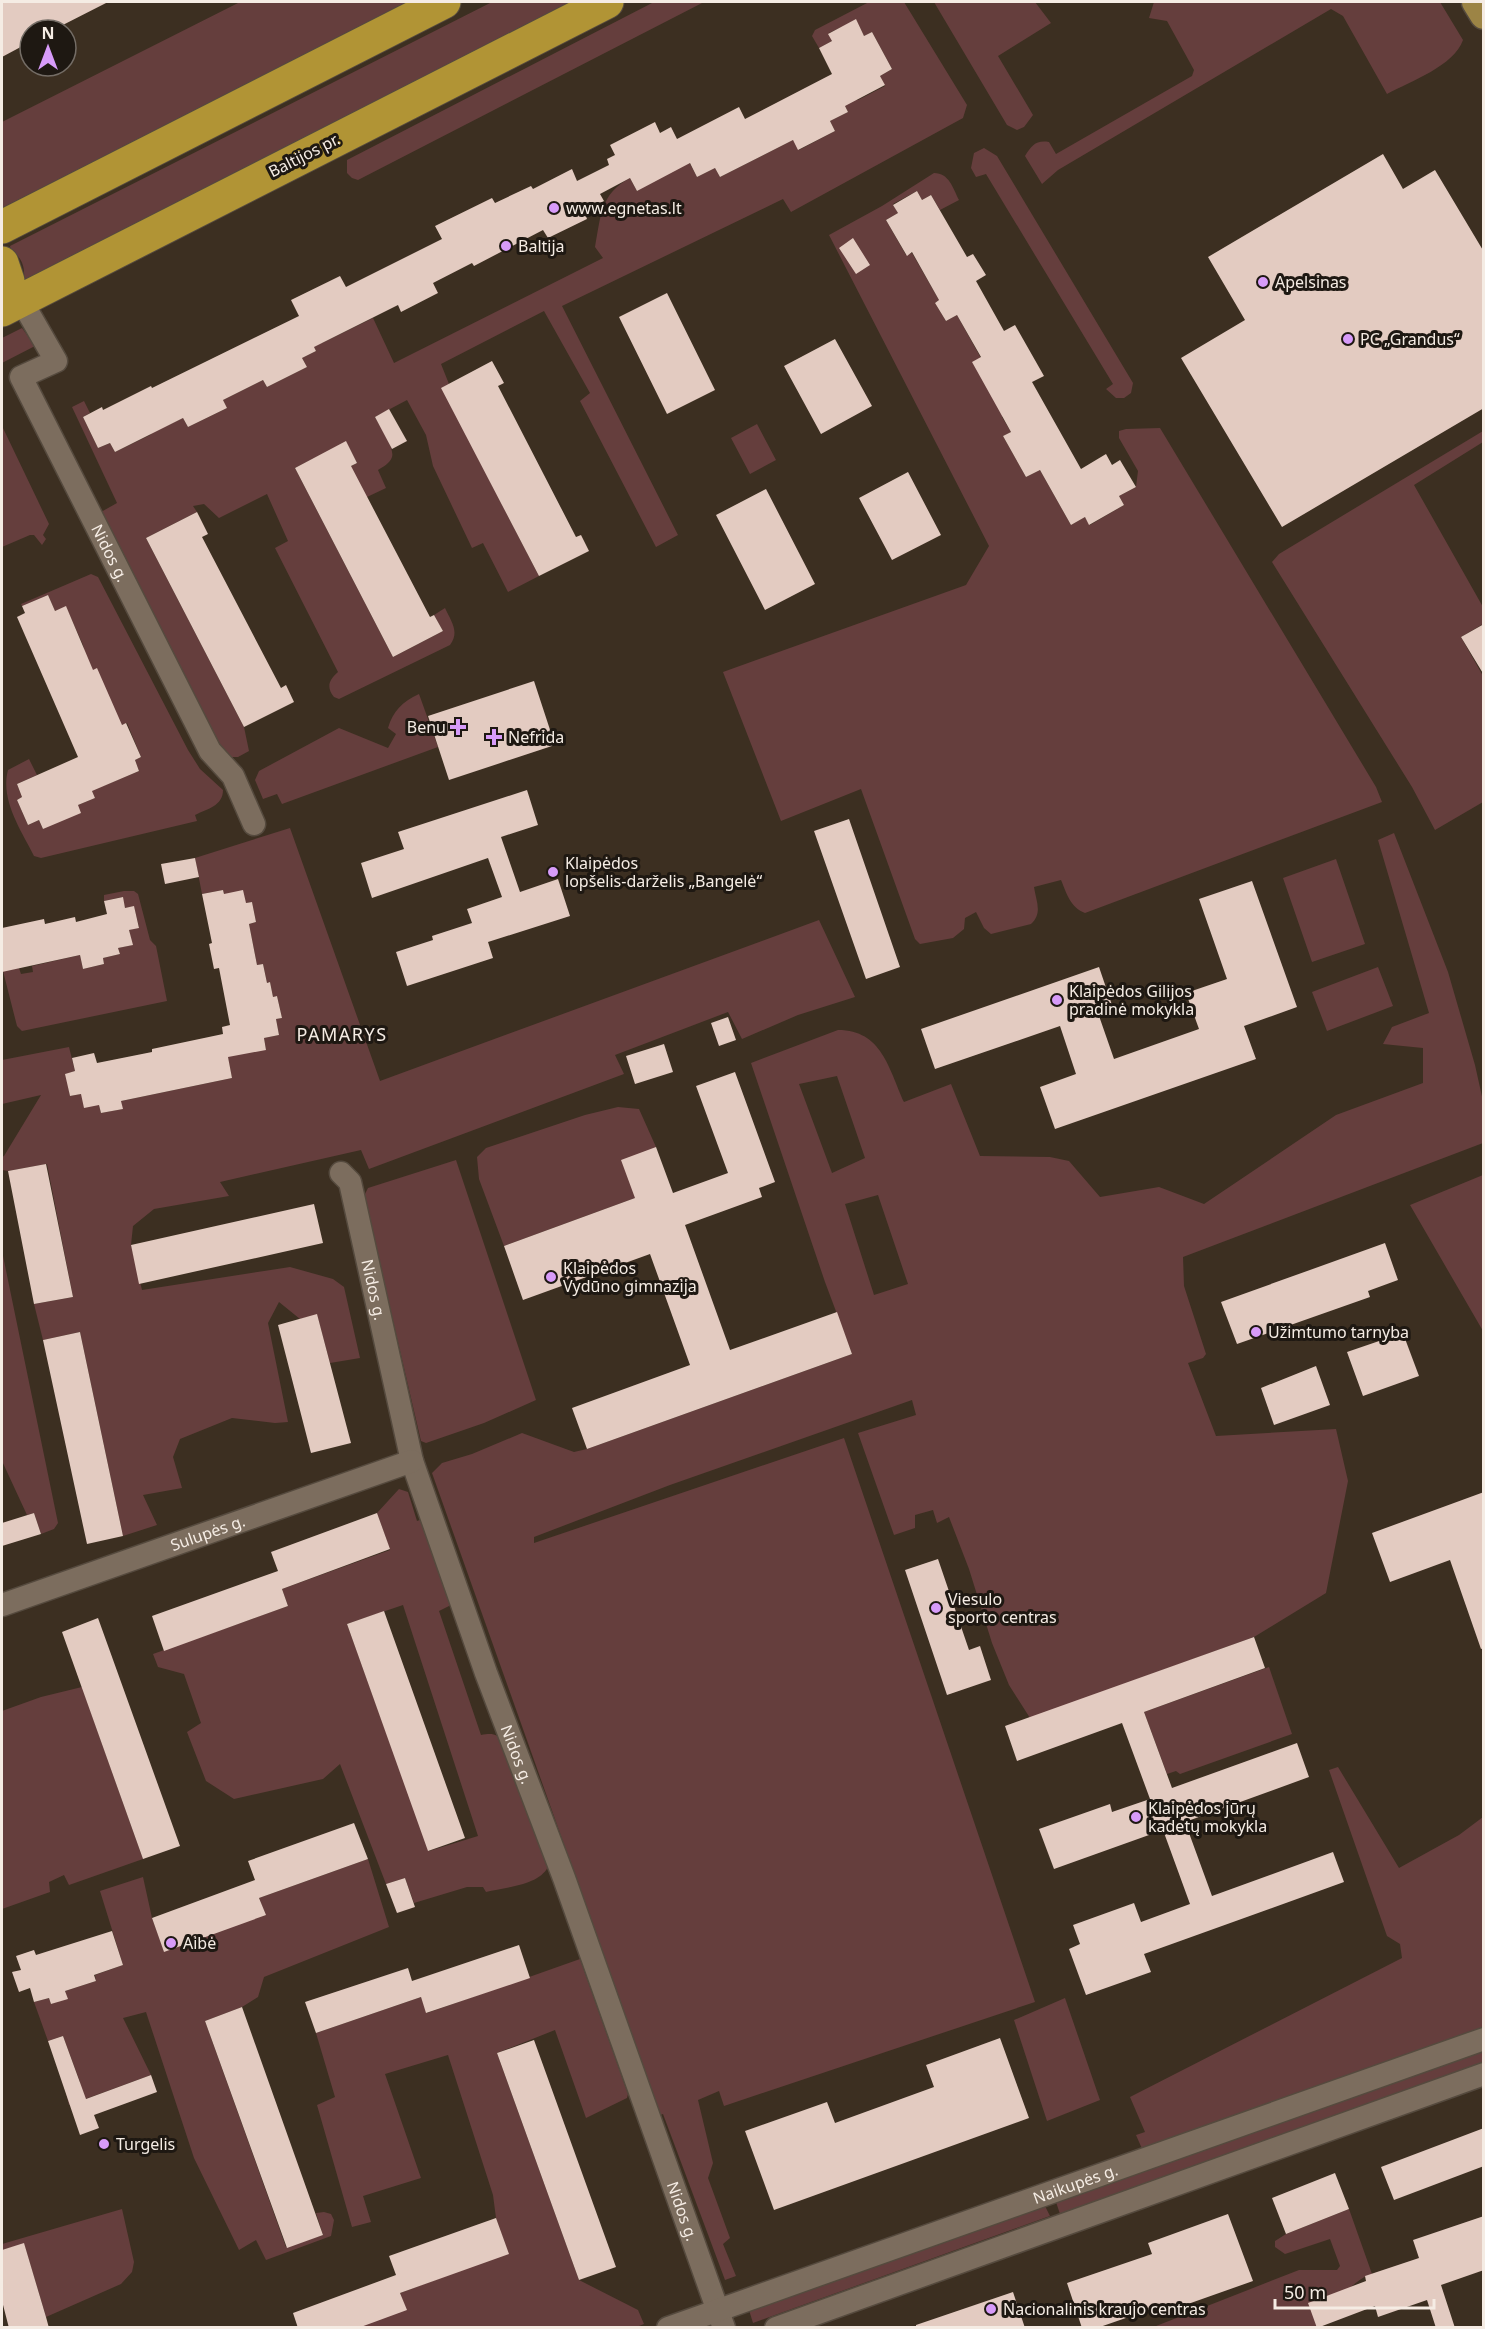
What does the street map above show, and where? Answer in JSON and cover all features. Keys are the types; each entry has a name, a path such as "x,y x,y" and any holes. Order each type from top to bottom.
{"highway":[{"path":"2,227 444,2"},
{"name":"Baltijos pr.","path":"8,304 607,2"},
{"path":"2,263 8,281 8,304"}],"main road":[{"path":"1476,2 1484,15"}],"street":[{"name":"Nidos g.","path":"8,304 56,361 21,377 210,751 233,776 254,824"},
{"name":"Nidos g.","path":"341,1173 350,1182 412,1461 486,1673 564,1878 721,2319"},
{"name":"Sulupės g.","path":"2,1605 412,1461"},
{"name":"Naikupės g.","path":"668,2328 721,2319 1484,2039"},
{"name":"Naikupės g.","path":"776,2328 1484,2074"}],"shaded area":[{"path":"240,2 408,2 2,208 2,122"},
{"path":"492,2 571,2 24,278 22,262 10,246"},
{"path":"654,2 704,2 358,180 347,173 347,160"},
{"path":"869,2 904,2 967,105 963,118 791,212 783,199 562,306 678,535 656,547 580,401 590,393 544,311 441,364 449,384 442,388 539,576 508,592 483,543 472,548 433,466 426,435 407,400 375,417 389,442 392,453 390,461 378,470 386,488 367,497 344,470 357,463 346,442 295,468 393,657 443,631 434,615 445,608 454,631 450,645 339,699 334,697 329,687 332,678 338,672 275,548 288,541 267,494 219,518 204,504 193,506 197,512 146,538 244,727 249,751 238,757 230,757 219,745 101,512 117,503 72,407 84,401 90,413 83,417 98,448 110,443 115,452 150,435 163,419 166,426 183,418 188,427 227,408 223,400 263,380 267,387 307,367 302,358 316,351 309,337 322,343 373,318 394,363 603,258 595,247 601,216 607,199 620,184 630,178 637,191 687,158 697,177 715,168 720,177 793,140 799,150 835,131 830,121 848,112 842,100 858,100 885,86 880,76 892,69 872,32 864,36 856,20 829,33 832,41 819,48 812,36 815,30"},
{"path":"934,2 1035,2 1051,23 998,56 1033,115 1024,127 1017,130 1007,125"},
{"path":"1154,2 1440,2 1463,40 1451,58 1387,94 1343,16 1331,9 1058,170 1042,184 1025,156 1035,144 1049,142 1056,154 1192,76 1194,70 1167,21 1149,18"},
{"path":"984,148 997,156 1133,383 1131,393 1124,398 1116,398 1106,389 1113,384 986,174 976,177 971,168 974,153"},
{"path":"934,173 947,178 959,200 940,210 931,195 922,200 917,191 893,204 898,213 886,220 906,255 912,253 939,300 935,303 946,321 957,315 1011,412 1002,417 1011,432 1003,436 1026,477 1040,470 1071,525 1085,517 1090,525 1124,505 1119,496 1136,487 1138,471 1119,438 1119,431 1160,428 1376,787 1382,802 1085,913 1072,904 1061,880 1034,887 1038,911 1031,924 991,934 984,928 976,912 965,918 964,929 953,938 920,944 915,939 861,789 781,821 723,672 966,585 989,546 829,235 882,206"},
{"path":"22,328 35,346 2,363 2,338"},
{"path":"757,424 776,460 750,474 731,438"},
{"path":"2,426 49,524 43,535 46,539 42,545 34,535 30,535 2,547"},
{"path":"1483,431 1483,442 1414,485 1483,607 1483,624 1461,637 1483,676 1483,802 1435,830 1412,787 1272,562 1279,554"},
{"path":"91,574 98,577 188,750 200,769 223,790 217,803 195,815 197,821 41,858 34,856 9,804 6,781 8,770 29,759 37,775 17,784 22,797 17,800 28,825 39,820 43,829 78,805 95,798 88,782 103,786 139,771 135,760 141,757 127,723 111,729 88,672 83,645 66,607 55,611 48,595 22,606 21,604"},
{"path":"419,694 438,747 282,804 277,794 263,799 255,780 259,771 339,728 388,748 396,734 388,728 393,717 403,704"},
{"path":"290,828 380,1081 819,920 855,997 798,1015 742,1039 728,1012 615,1055 624,1074 369,1169 361,1150 220,1182 229,1196 154,1209 133,1226 131,1245 142,1290 290,1267 333,1279 344,1287 360,1358 330,1363 317,1315 300,1319 279,1302 268,1323 288,1422 275,1423 232,1418 180,1439 173,1457 182,1488 143,1495 157,1525 123,1536 80,1332 43,1340 34,1304 73,1297 47,1164 2,1170 2,1157 41,1095 2,1104 2,1060 69,1047 75,1071 66,1074 70,1096 81,1094 99,1105 101,1113 122,1109 121,1101 232,1078 226,1049 266,1050 264,1038 279,1035 276,1019 282,1018 277,996 273,997 263,964 257,965 249,924 256,922 252,902 246,903 224,894 223,890 202,894 195,858"},
{"path":"1394,833 1448,972 1483,1101 1483,1143 1183,1257 1184,1286 1206,1354 1203,1358 1188,1363 1216,1436 1336,1429 1348,1481 1326,1593 1254,1637 1030,1718 1009,1685 992,1643 969,1569 949,1517 937,1523 933,1510 915,1515 915,1528 894,1535 858,1433 916,1415 912,1400 670,1485 534,1537 534,1543 844,1438 1035,2002 724,2106 719,2091 698,2100 713,2163 708,2178 730,2238 723,2244 736,2276 725,2280 663,2114 657,2116 604,1957 432,1473 442,1463 472,1454 522,1433 574,1452 587,1449 852,1354 825,1282 751,1063 838,1030 853,1032 865,1037 882,1054 904,1102 951,1084 980,1156 1050,1157 1069,1161 1100,1197 1159,1187 1204,1204 1336,1115 1423,1083 1423,1048 1383,1044 1392,1027 1429,1013 1378,840","holes":["837,1076 865,1158 832,1173 799,1084","878,1195 908,1284 874,1295 845,1204"]},
{"path":"1336,859 1365,944 1312,962 1283,878"},
{"path":"134,891 138,894 150,940 156,946 167,1001 22,1031 17,1026 3,971 19,968 21,974 33,972 32,966 80,955 83,969 104,964 103,958 120,954 118,948 132,945 129,930 139,927 134,907 125,908 122,897 104,901 104,895"},
{"path":"1378,967 1393,1006 1327,1031 1312,992"},
{"path":"618,1107 639,1109 656,1147 635,1198 504,1246 479,1179 477,1157 486,1148 585,1115"},
{"path":"456,1160 536,1400 484,1423 426,1443 421,1441 364,1196 368,1188"},
{"path":"1483,1175 1483,1331 1410,1205"},
{"path":"2,1251 58,1523 54,1529 41,1534 34,1513 27,1515 2,1461"},
{"path":"399,1489 408,1492 417,1521 425,1518 451,1601 449,1606 439,1611 481,1735 494,1735 504,1743 548,1867 537,1878 529,1882 486,1892 483,1887 467,1887 414,1903 405,1878 386,1884 340,1764 323,1779 234,1799 206,1781 187,1732 201,1723 184,1674 158,1667 153,1654 288,1606 282,1589 390,1550 377,1513","holes":["403,1605 478,1836 429,1851 347,1624"]},
{"path":"1269,1667 1292,1734 1180,1774 1176,1771 1167,1774 1144,1712"},
{"path":"82,1687 143,1859 69,1885 64,1875 49,1882 50,1892 2,1909 2,1711 41,1697"},
{"path":"1338,1767 1399,1868 1459,1835 1483,1817 1483,2028 1143,2151 1136,2135 1145,2132 1130,2097 1402,1958 1400,1944 1387,1936 1329,1770"},
{"path":"368,1859 389,1927 264,1977 258,1997 242,2007 205,2021 286,2247 323,2235 316,2213 331,2214 334,2220 331,2236 266,2260 256,2240 239,2250 194,2158 146,2012 123,2018 151,2075 69,2105 65,2088 80,2082 63,2036 48,2041 34,2002 49,1998 51,2004 67,1998 65,1991 96,1981 95,1975 123,1965 100,1891 143,1877 152,1918 164,1951 265,1914 259,1898"},
{"path":"580,1959 628,2094 627,2098 586,2118 555,2030 497,2053 579,2280 638,2310 644,2324 634,2328 358,2327 406,2309 400,2293 508,2253 496,2218 493,2195 448,2055 385,2074 421,2178 363,2196 371,2222 352,2227 317,2105 335,2097 316,2033 421,1997 427,2013"},
{"path":"1065,1998 1100,2100 1047,2121 1014,2020"},
{"path":"1483,2051 1483,2063 1060,2214 1056,2202"},
{"path":"1045,2206 1050,2216 753,2323 749,2310"},
{"path":"122,2209 134,2262 132,2272 121,2284 46,2317 24,2244 2,2250 2,2244"},
{"path":"1349,2209 1372,2274 1348,2289 1317,2327 1151,2328 1299,2270 1337,2270 1340,2266 1330,2239 1285,2254 1275,2247 1275,2241 1286,2234"}],"building":[{"path":"2,2 108,2 77,18 18,18 18,48 2,57"},
{"path":"856,19 864,36 872,32 892,69 880,76 885,85 845,106 848,112 830,121 835,131 798,150 793,140 720,177 715,168 697,177 690,163 637,191 630,178 600,194 604,201 584,211 587,219 548,238 543,230 474,266 472,263 433,283 438,293 401,312 398,305 314,347 316,351 302,358 307,367 267,387 263,380 223,400 227,408 188,427 183,418 115,452 110,443 98,448 83,417 102,407 103,410 151,386 152,388 299,316 291,300 340,276 346,287 442,239 435,226 492,198 495,203 531,186 533,189 572,169 577,181 609,165 607,159 615,155 610,145 655,122 660,133 671,127 677,139 739,107 745,119 832,74 819,48 832,41 828,34"},
{"name":"PC „Grandus“","path":"1383,154 1403,189 1435,170 1484,252 1484,408 1282,527 1181,358 1245,320 1208,257"},
{"path":"917,191 922,200 931,195 967,257 973,254 986,275 976,281 1004,331 1015,325 1044,376 1032,382 1081,469 1106,454 1112,465 1120,460 1136,487 1119,496 1124,505 1089,525 1085,517 1071,525 1040,470 1026,477 1003,436 1011,432 972,362 981,357 957,315 946,321 935,303 939,300 912,252 907,256 886,220 898,213 893,205"},
{"path":"853,238 870,265 856,274 839,248"},
{"path":"667,293 715,390 667,414 619,317"},
{"path":"835,339 872,406 821,434 784,366"},
{"path":"492,361 504,383 498,386 576,537 581,535 589,551 539,576 441,388"},
{"path":"389,409 407,441 392,449 375,417"},
{"path":"346,441 357,463 351,466 430,617 434,615 443,631 393,657 295,468"},
{"path":"908,472 941,535 892,560 859,498"},
{"path":"766,489 815,584 765,610 716,515"},
{"path":"197,512 208,534 202,537 281,688 286,685 294,702 244,727 146,538"},
{"path":"48,595 55,611 66,606 93,670 97,668 122,725 126,723 141,757 135,760 139,771 92,791 95,798 78,805 81,813 43,829 39,820 28,825 17,800 22,797 17,784 78,757 17,617 25,613 22,606"},
{"path":"1484,624 1484,675 1461,637"},
{"name":"Nefrida","path":"534,681 555,745 449,780 428,716"},
{"path":"527,790 538,825 501,837 520,892 558,879 570,916 488,942 493,958 407,986 396,952 433,940 432,936 472,923 467,909 502,897 488,858 372,898 361,863 404,849 398,832"},
{"path":"849,819 900,967 866,979 814,831"},
{"path":"195,858 199,877 165,884 161,864"},
{"name":"Klaipėdos Gilijos pradinė mokykla","path":"1252,881 1297,1007 1244,1026 1256,1059 1055,1129 1040,1087 1076,1074 1060,1026 935,1069 921,1029 1099,967 1113,1008 1098,1013 1114,1059 1199,1029 1186,993 1227,979 1199,899"},
{"path":"223,890 224,894 243,890 246,903 252,902 256,922 249,924 257,965 263,964 273,997 277,996 282,1018 276,1019 279,1035 264,1038 266,1050 228,1057 232,1078 121,1101 123,1109 101,1113 99,1105 84,1108 81,1094 70,1096 65,1074 75,1071 72,1058 94,1053 97,1063 152,1052 152,1049 223,1034 222,1027 230,1025 219,968 214,969 209,944 212,943 202,894"},
{"path":"123,897 125,908 134,906 139,928 129,930 133,945 118,948 120,954 103,958 104,964 83,969 80,955 2,972 2,928 44,919 45,924 75,917 76,922 107,914 104,901"},
{"path":"728,1017 736,1040 719,1046 711,1023"},
{"path":"664,1044 673,1072 635,1084 626,1056"},
{"name":"Klaipėdos Vydūno gimnazija","path":"735,1072 775,1182 759,1188 762,1197 685,1225 730,1350 837,1312 852,1354 587,1449 572,1408 690,1365 650,1254 523,1300 504,1246 635,1198 621,1160 656,1147 673,1193 728,1173 696,1086"},
{"path":"46,1164 73,1297 34,1304 8,1171"},
{"path":"314,1204 323,1243 139,1284 131,1245"},
{"path":"1385,1243 1398,1280 1368,1291 1370,1297 1237,1344 1221,1302"},
{"path":"317,1314 351,1443 311,1453 278,1325"},
{"path":"80,1332 123,1536 87,1544 43,1340"},
{"path":"1404,1336 1419,1376 1363,1396 1347,1352 1385,1339 1386,1342"},
{"path":"1316,1366 1330,1405 1274,1425 1261,1388"},
{"path":"1484,1492 1484,1648 1481,1649 1450,1560 1390,1582 1372,1533"},
{"path":"34,1513 41,1534 2,1546 2,1523"},
{"path":"377,1513 390,1549 282,1589 288,1606 164,1651 152,1616 278,1571 271,1552"},
{"name":"Viesulo sporto centras","path":"938,1559 969,1650 980,1646 991,1680 947,1695 905,1570"},
{"path":"384,1611 465,1838 428,1851 347,1624"},
{"path":"98,1618 180,1846 143,1859 62,1632"},
{"name":"Klaipėdos jūrų kadetų mokykla","path":"1254,1637 1265,1668 1144,1712 1172,1788 1297,1743 1309,1777 1185,1822 1212,1896 1333,1852 1344,1882 1144,1954 1151,1972 1086,1995 1069,1949 1080,1944 1073,1925 1134,1903 1141,1922 1190,1904 1163,1830 1054,1869 1039,1829 1110,1804 1112,1812 1150,1799 1122,1723 1017,1761 1005,1726"},
{"path":"354,1823 368,1859 259,1898 266,1915 164,1952 152,1918 255,1880 248,1861"},
{"path":"405,1878 415,1907 397,1913 386,1884"},
{"path":"112,1931 123,1965 94,1975 96,1981 65,1991 68,1999 51,2004 49,1998 34,2002 30,1988 19,1992 12,1972 21,1970 16,1956 34,1950 36,1955"},
{"path":"519,1945 530,1978 426,2013 421,1997 316,2033 305,2002 408,1968 412,1981"},
{"path":"242,2007 323,2235 287,2248 205,2021"},
{"path":"63,2036 86,2099 151,2075 157,2092 94,2115 99,2128 80,2135 48,2041"},
{"path":"1000,2038 1029,2118 774,2210 745,2131 827,2102 835,2123 934,2087 926,2065"},
{"path":"534,2040 616,2267 579,2280 497,2053"},
{"path":"1484,2128 1484,2166 1394,2200 1381,2167"},
{"path":"1335,2173 1349,2209 1286,2234 1272,2198"},
{"path":"1228,2214 1253,2281 1171,2310 1169,2303 1097,2328 1082,2328 1067,2283 1152,2254 1148,2243"},
{"path":"1484,2216 1484,2270 1441,2285 1455,2328 1436,2328 1427,2300 1378,2317 1375,2306 1317,2328 1308,2303 1366,2281 1365,2276 1419,2258 1413,2240"},
{"path":"496,2218 509,2254 400,2293 407,2310 358,2328 298,2328 293,2313 396,2275 389,2256"},
{"path":"24,2243 49,2328 9,2328 2,2301 2,2250"},
{"name":"Nacionalinis kraujo centras","path":"1013,2292 1025,2328 916,2328 916,2325"}],"place":[{"name":"www.egnetas.lt","path":"554,208"},
{"name":"Baltija","path":"506,246"},
{"name":"Apelsinas","path":"1263,282"},
{"name":"PC „Grandus“","path":"1348,339"},
{"name":"Benu","path":"458,727"},
{"name":"Nefrida","path":"494,737"},
{"name":"Klaipėdos lopšelis-darželis „Bangelė“","path":"553,872"},
{"name":"Klaipėdos Gilijos pradinė mokykla","path":"1057,1000"},
{"name":"Klaipėdos Vydūno gimnazija","path":"551,1277"},
{"name":"Užimtumo tarnyba","path":"1256,1332"},
{"name":"Viesulo sporto centras","path":"936,1608"},
{"name":"Klaipėdos jūrų kadetų mokykla","path":"1136,1817"},
{"name":"Aibė","path":"171,1943"},
{"name":"Turgelis","path":"104,2144"},
{"name":"Nacionalinis kraujo centras","path":"991,2309"}],"district":[{"name":"PAMARYS","path":"342,1034"}]}
